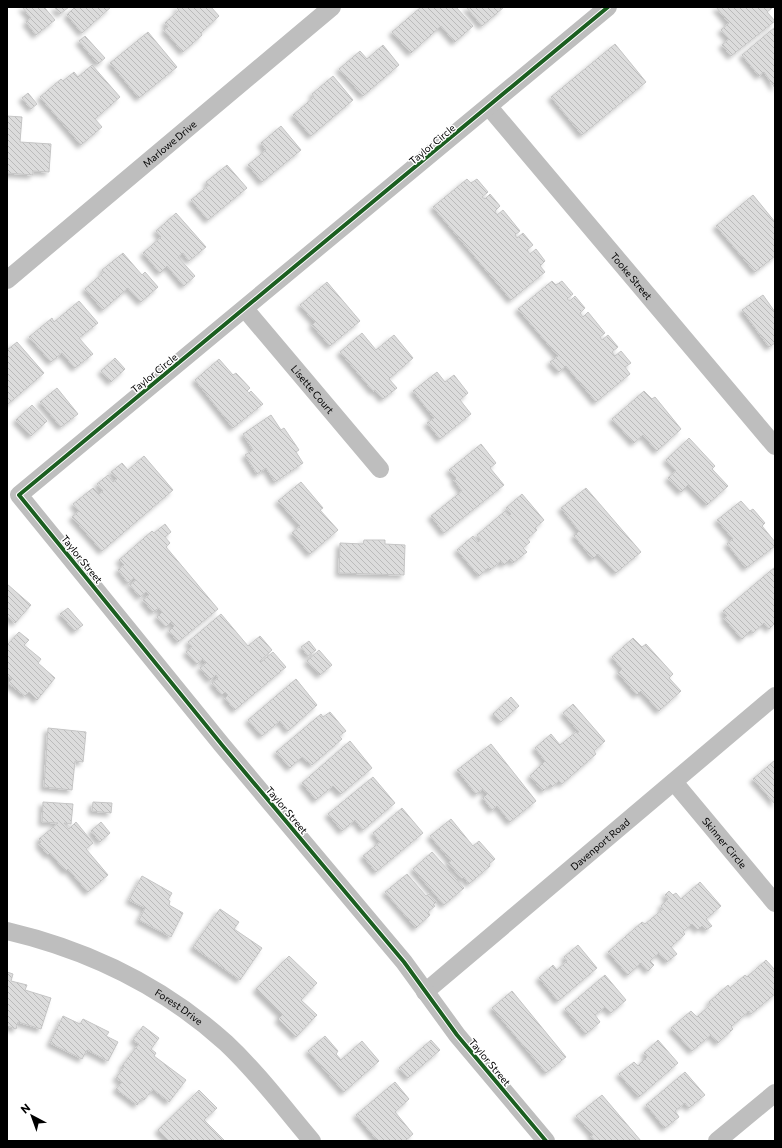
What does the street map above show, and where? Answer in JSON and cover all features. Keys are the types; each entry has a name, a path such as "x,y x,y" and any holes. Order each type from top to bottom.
{"street":[{"name":"Marlowe Drive","path":"7,279 332,7"},
{"name":"Taylor Circle","path":"25,490 608,7"},
{"name":"Tooke Street","path":"489,107 775,446"},
{"name":"Lisette Court","path":"245,309 380,469"},
{"name":"Taylor Street","path":"25,490 19,495 227,751 404,962 457,1035 546,1141"},
{"name":"Davenport Road","path":"425,992 775,696"},
{"name":"Skinner Circle","path":"674,782 775,903"},
{"name":"Forest Drive","path":"7,931 44,940 90,957 155,990 188,1012 226,1043 250,1067 312,1141"},
{"path":"717,1141 775,1093"}],"building":[{"path":"22,7 44,7 55,20 36,35 26,22 31,18"},
{"path":"54,7 69,7 60,14"},
{"path":"75,7 111,7 82,33 67,15"},
{"path":"176,7 211,7 219,16 201,33 202,35 183,52 164,30 168,27 165,23 179,10"},
{"path":"421,7 456,7 473,26 455,42 441,26 411,53 392,32"},
{"path":"466,7 504,7 482,26"},
{"path":"716,7 770,7 772,8 767,12 775,21 731,56 722,45 729,39 721,30 729,23"},
{"path":"775,27 775,88 764,72 759,76 742,55"},
{"path":"148,32 177,67 139,98 110,63"},
{"path":"85,36 105,58 98,64 79,41"},
{"path":"615,44 646,82 582,135 551,97"},
{"path":"383,45 399,65 363,96 339,69 360,51 367,59"},
{"path":"92,65 120,97 95,119 102,127 81,145 40,97 61,79 63,81 74,72 78,77"},
{"path":"333,76 353,100 311,136 293,115 314,97 312,94"},
{"path":"28,93 37,104 31,109 22,98"},
{"path":"7,116 22,117 20,142 51,144 49,172 33,171 33,175 7,173"},
{"path":"281,126 301,150 262,182 248,165 266,150 261,143"},
{"path":"227,165 247,188 208,220 191,200 209,185 206,182"},
{"path":"467,179 471,183 477,179 488,192 482,197 485,199 490,194 500,206 495,211 497,215 503,210 520,231 515,235 517,238 523,233 533,245 527,250 530,254 536,249 545,261 540,266 545,272 511,300 433,207"},
{"path":"753,195 775,222 775,256 755,272 716,226"},
{"path":"176,213 206,247 189,261 183,253 178,257 195,276 184,286 167,266 160,273 143,253 161,237 156,231"},
{"path":"123,253 142,275 145,272 158,287 141,302 128,288 103,310 85,289 104,272 102,270"},
{"path":"552,281 556,285 562,281 573,294 567,299 570,301 575,296 585,308 580,313 583,317 588,312 605,333 600,337 602,340 608,335 618,347 612,352 615,356 621,351 631,363 625,367 630,374 596,402 566,366 559,372 550,362 558,356 518,309"},
{"path":"327,282 360,321 330,346 312,325 315,322 300,305"},
{"path":"763,295 775,312 775,343 769,347 742,310"},
{"path":"79,301 98,323 79,338 93,354 75,368 62,353 51,362 29,337 52,318 54,322"},
{"path":"362,333 376,350 394,335 413,358 389,379 397,388 383,399 375,390 373,391 340,352"},
{"path":"17,342 44,373 7,405 7,350"},
{"path":"115,358 125,369 111,382 101,371"},
{"path":"219,359 233,375 236,373 250,388 247,391 249,393 251,391 263,404 233,428 195,380"},
{"path":"437,372 445,382 454,375 468,393 460,400 471,414 440,439 427,423 434,418 413,391"},
{"path":"57,388 78,414 61,427 40,402"},
{"path":"644,391 652,399 655,397 681,429 657,451 643,435 634,443 612,419"},
{"path":"32,405 47,421 31,436 16,420"},
{"path":"271,415 281,430 284,428 299,450 296,452 303,463 275,482 266,468 257,474 245,455 253,450 243,434"},
{"path":"689,438 715,466 712,469 728,486 707,505 688,485 681,492 668,478 676,471 666,460"},
{"path":"481,444 496,463 490,468 504,485 444,533 431,516 462,491 454,480 456,478 449,470"},
{"path":"144,456 173,490 102,551 72,517 79,511 73,504 93,488 99,494 103,491 97,484 108,475 113,482 117,479 111,472 122,463 128,470"},
{"path":"301,482 323,508 320,510 338,530 310,554 292,533 300,526 278,501"},
{"path":"586,488 641,552 616,573 598,554 593,559 574,536 579,531 561,508"},
{"path":"522,494 544,520 535,528 537,530 527,539 530,542 523,548 527,552 513,563 510,559 504,565 501,561 490,570 488,568 479,576 457,550 473,536 478,542 481,540 477,535 505,511 509,516 511,514 506,508"},
{"path":"741,501 750,511 753,509 765,523 762,526 775,542 775,546 746,568 727,544 733,539 717,520"},
{"path":"165,524 171,532 165,537 170,543 166,547 218,609 178,642 169,631 174,626 171,622 166,627 157,617 162,612 159,608 153,612 143,600 149,595 146,592 140,597 130,585 136,580 134,578 128,583 118,570 124,565 119,560 152,531 154,533"},
{"path":"364,540 385,540 385,544 405,545 404,575 339,573 340,543 363,544"},
{"path":"775,567 775,623 769,629 764,623 753,633 751,630 742,639 724,618 727,616 723,611"},
{"path":"7,584 31,605 15,623 7,616"},
{"path":"68,608 83,625 75,631 60,614"},
{"path":"221,614 248,646 260,636 272,650 260,661 261,662 273,652 286,667 235,710 225,698 228,695 225,692 222,695 212,683 218,678 216,675 210,680 200,668 206,663 203,659 197,664 186,652 192,647 188,642"},
{"path":"19,632 29,640 24,645 41,659 38,663 55,678 37,700 29,692 25,696 8,683 12,679 7,675 7,645"},
{"path":"633,638 642,647 646,644 673,674 669,678 681,691 659,711 641,691 637,695 618,673 622,669 612,657"},
{"path":"309,641 316,650 308,656 301,647"},
{"path":"319,650 332,665 320,675 307,661"},
{"path":"296,679 317,705 288,731 280,721 262,736 248,720"},
{"path":"511,697 519,706 501,722 493,714"},
{"path":"573,704 605,741 594,751 596,754 562,784 559,781 552,787 550,785 543,791 530,776 545,761 535,748 551,734 560,745 576,732 579,732 563,713"},
{"path":"330,712 346,731 339,736 342,739 312,765 302,757 290,768 276,752 321,714 323,717"},
{"path":"48,728 86,732 83,762 75,761 72,790 44,787"},
{"path":"350,741 372,768 341,794 333,786 316,800 302,783"},
{"path":"491,744 536,801 510,822 497,806 492,810 483,798 487,794 483,789 476,794 457,770"},
{"path":"775,760 775,804 753,779"},
{"path":"373,777 395,803 363,830 355,820 342,831 328,814"},
{"path":"43,802 73,804 71,824 64,823 69,829 76,822 93,843 86,849 108,875 88,892 68,869 66,871 50,853 48,855 39,844 41,842 39,839 58,823 42,822"},
{"path":"93,802 112,803 111,813 92,811"},
{"path":"402,808 423,833 376,872 363,856 380,842 373,833"},
{"path":"451,819 473,846 479,841 495,859 489,864 490,866 469,884 464,877 462,879 448,863 451,861 430,836"},
{"path":"101,822 110,833 100,842 91,831"},
{"path":"432,852 464,888 444,905 413,869"},
{"path":"407,874 426,896 429,894 436,902 433,905 435,906 428,912 430,915 416,928 385,892"},
{"path":"142,876 172,893 168,900 170,901 169,905 183,913 171,937 139,920 145,908 129,900"},
{"path":"700,882 721,906 706,919 712,926 706,930 702,926 698,930 692,924 683,932 685,934 671,947 677,954 667,962 659,953 650,961 654,965 648,971 641,963 628,975 608,952 642,922 645,924 663,909 661,906 668,899 665,895 669,891 673,895 676,893 681,899"},
{"path":"220,909 239,922 234,929 262,948 240,980 193,947"},
{"path":"578,945 597,968 558,1001 539,978 553,965 557,970 567,961 564,957"},
{"path":"289,956 317,983 301,1000 317,1015 296,1037 278,1019 282,1015 256,989"},
{"path":"766,960 775,970 775,994 751,1014 749,1011 731,1027 733,1029 718,1043 711,1035 692,1051 671,1028 691,1011 697,1017 711,1004 709,1002 728,985 730,988 745,975 747,977"},
{"path":"7,972 13,974 11,981 27,985 25,990 51,998 41,1029 18,1022 16,1029 7,1026"},
{"path":"605,975 626,1000 611,1013 605,1007 595,1015 600,1022 586,1034 565,1009"},
{"path":"512,991 566,1057 546,1073 492,1008"},
{"path":"63,1016 80,1024 83,1019 109,1032 106,1036 118,1042 108,1061 87,1050 82,1059 50,1043"},
{"path":"143,1026 159,1038 151,1049 156,1053 154,1056 186,1080 169,1102 153,1089 144,1100 142,1098 137,1105 116,1089 122,1082 116,1078 124,1067 122,1066 139,1044 133,1040"},
{"path":"325,1036 338,1051 336,1054 341,1060 362,1041 379,1061 344,1092 308,1051"},
{"path":"431,1040 440,1050 408,1078 399,1068"},
{"path":"658,1040 678,1063 639,1097 619,1074 634,1062 638,1066 647,1057 644,1053"},
{"path":"685,1072 705,1095 689,1108 685,1103 675,1111 679,1117 665,1128 646,1105"},
{"path":"395,1082 409,1099 395,1112 413,1134 405,1141 378,1141 356,1115"},
{"path":"199,1090 217,1108 204,1120 225,1141 169,1141 158,1130"},
{"path":"602,1095 641,1141 595,1141 591,1136 593,1135 576,1116"}],"cycle path":[{"path":"546,1141 457,1035 404,962 222,745 19,495 608,7"}]}
